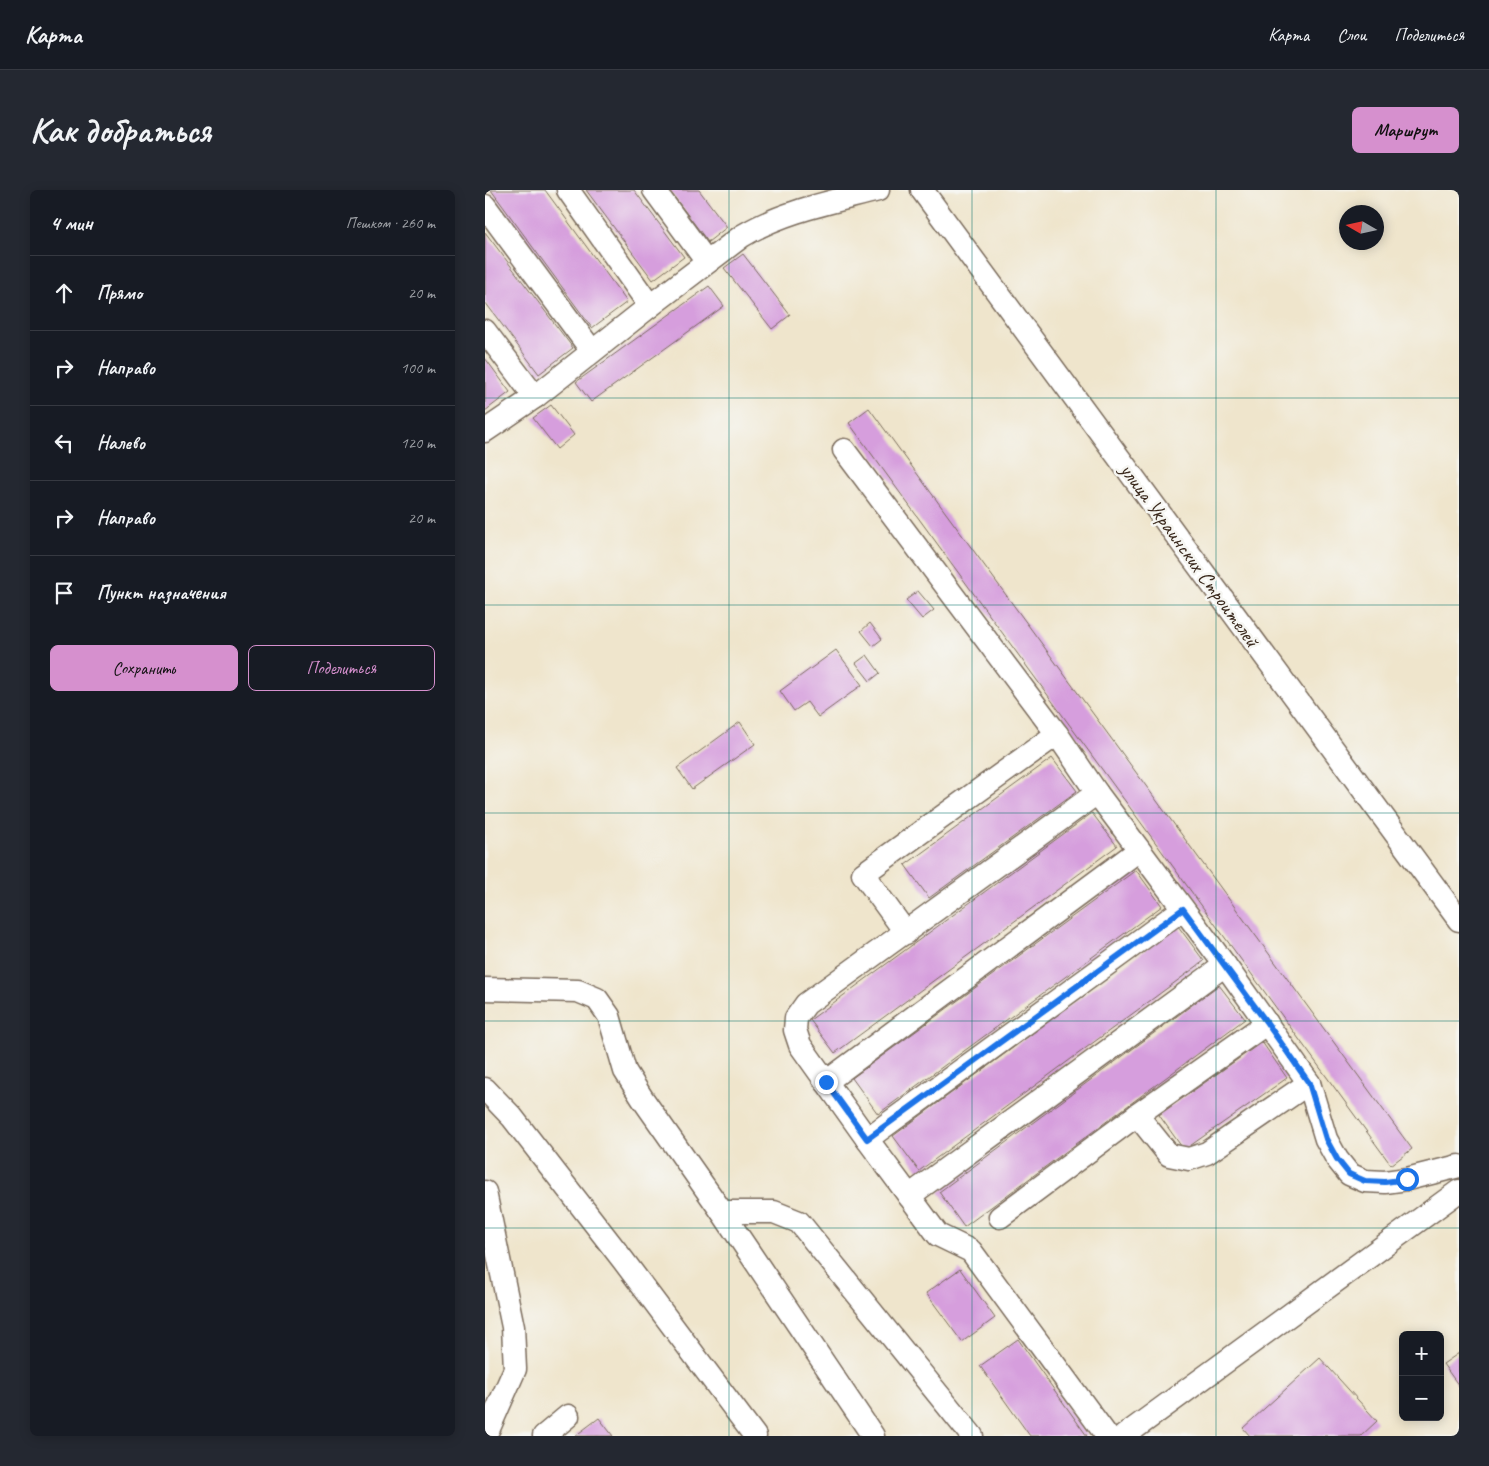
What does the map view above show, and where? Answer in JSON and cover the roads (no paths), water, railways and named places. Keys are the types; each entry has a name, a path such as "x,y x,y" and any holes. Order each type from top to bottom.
{"street":[{"path":"568,190 650,306"},
{"path":"654,190 707,262"},
{"path":"485,431 535,397 707,262 758,226 779,217 878,190"},
{"name":"улица Украинских Строителей","path":"922,190 1459,920"},
{"path":"485,206 592,351"},
{"path":"485,331 535,397"},
{"path":"844,450 1057,734 1097,793 1225,965 1309,1083 1326,1139 1337,1159 1349,1174 1365,1181 1385,1182 1407,1179 1459,1166"},
{"path":"906,933 863,874 1057,734"},
{"path":"1097,793 806,1004 796,1018 795,1030 800,1045 909,1196 939,1235 971,1251 1107,1436"},
{"path":"826,1082 1139,850"},
{"path":"867,1139 1183,909"},
{"path":"909,1196 1225,965"},
{"path":"485,989 578,991 597,999 609,1016 625,1071 642,1098 722,1212 873,1436"},
{"path":"1000,1216 1137,1115 1267,1023"},
{"path":"1137,1115 1169,1155 1189,1159 1207,1153 1309,1083"},
{"path":"485,1089 512,1117 623,1260 755,1436"},
{"path":"1125,1436 1459,1191"},
{"path":"485,1192 513,1326 515,1368 485,1434"},
{"path":"722,1212 774,1212 799,1222 972,1436"},
{"path":"1154,1414 1158,1436"},
{"path":"544,1436 569,1416"}]}
